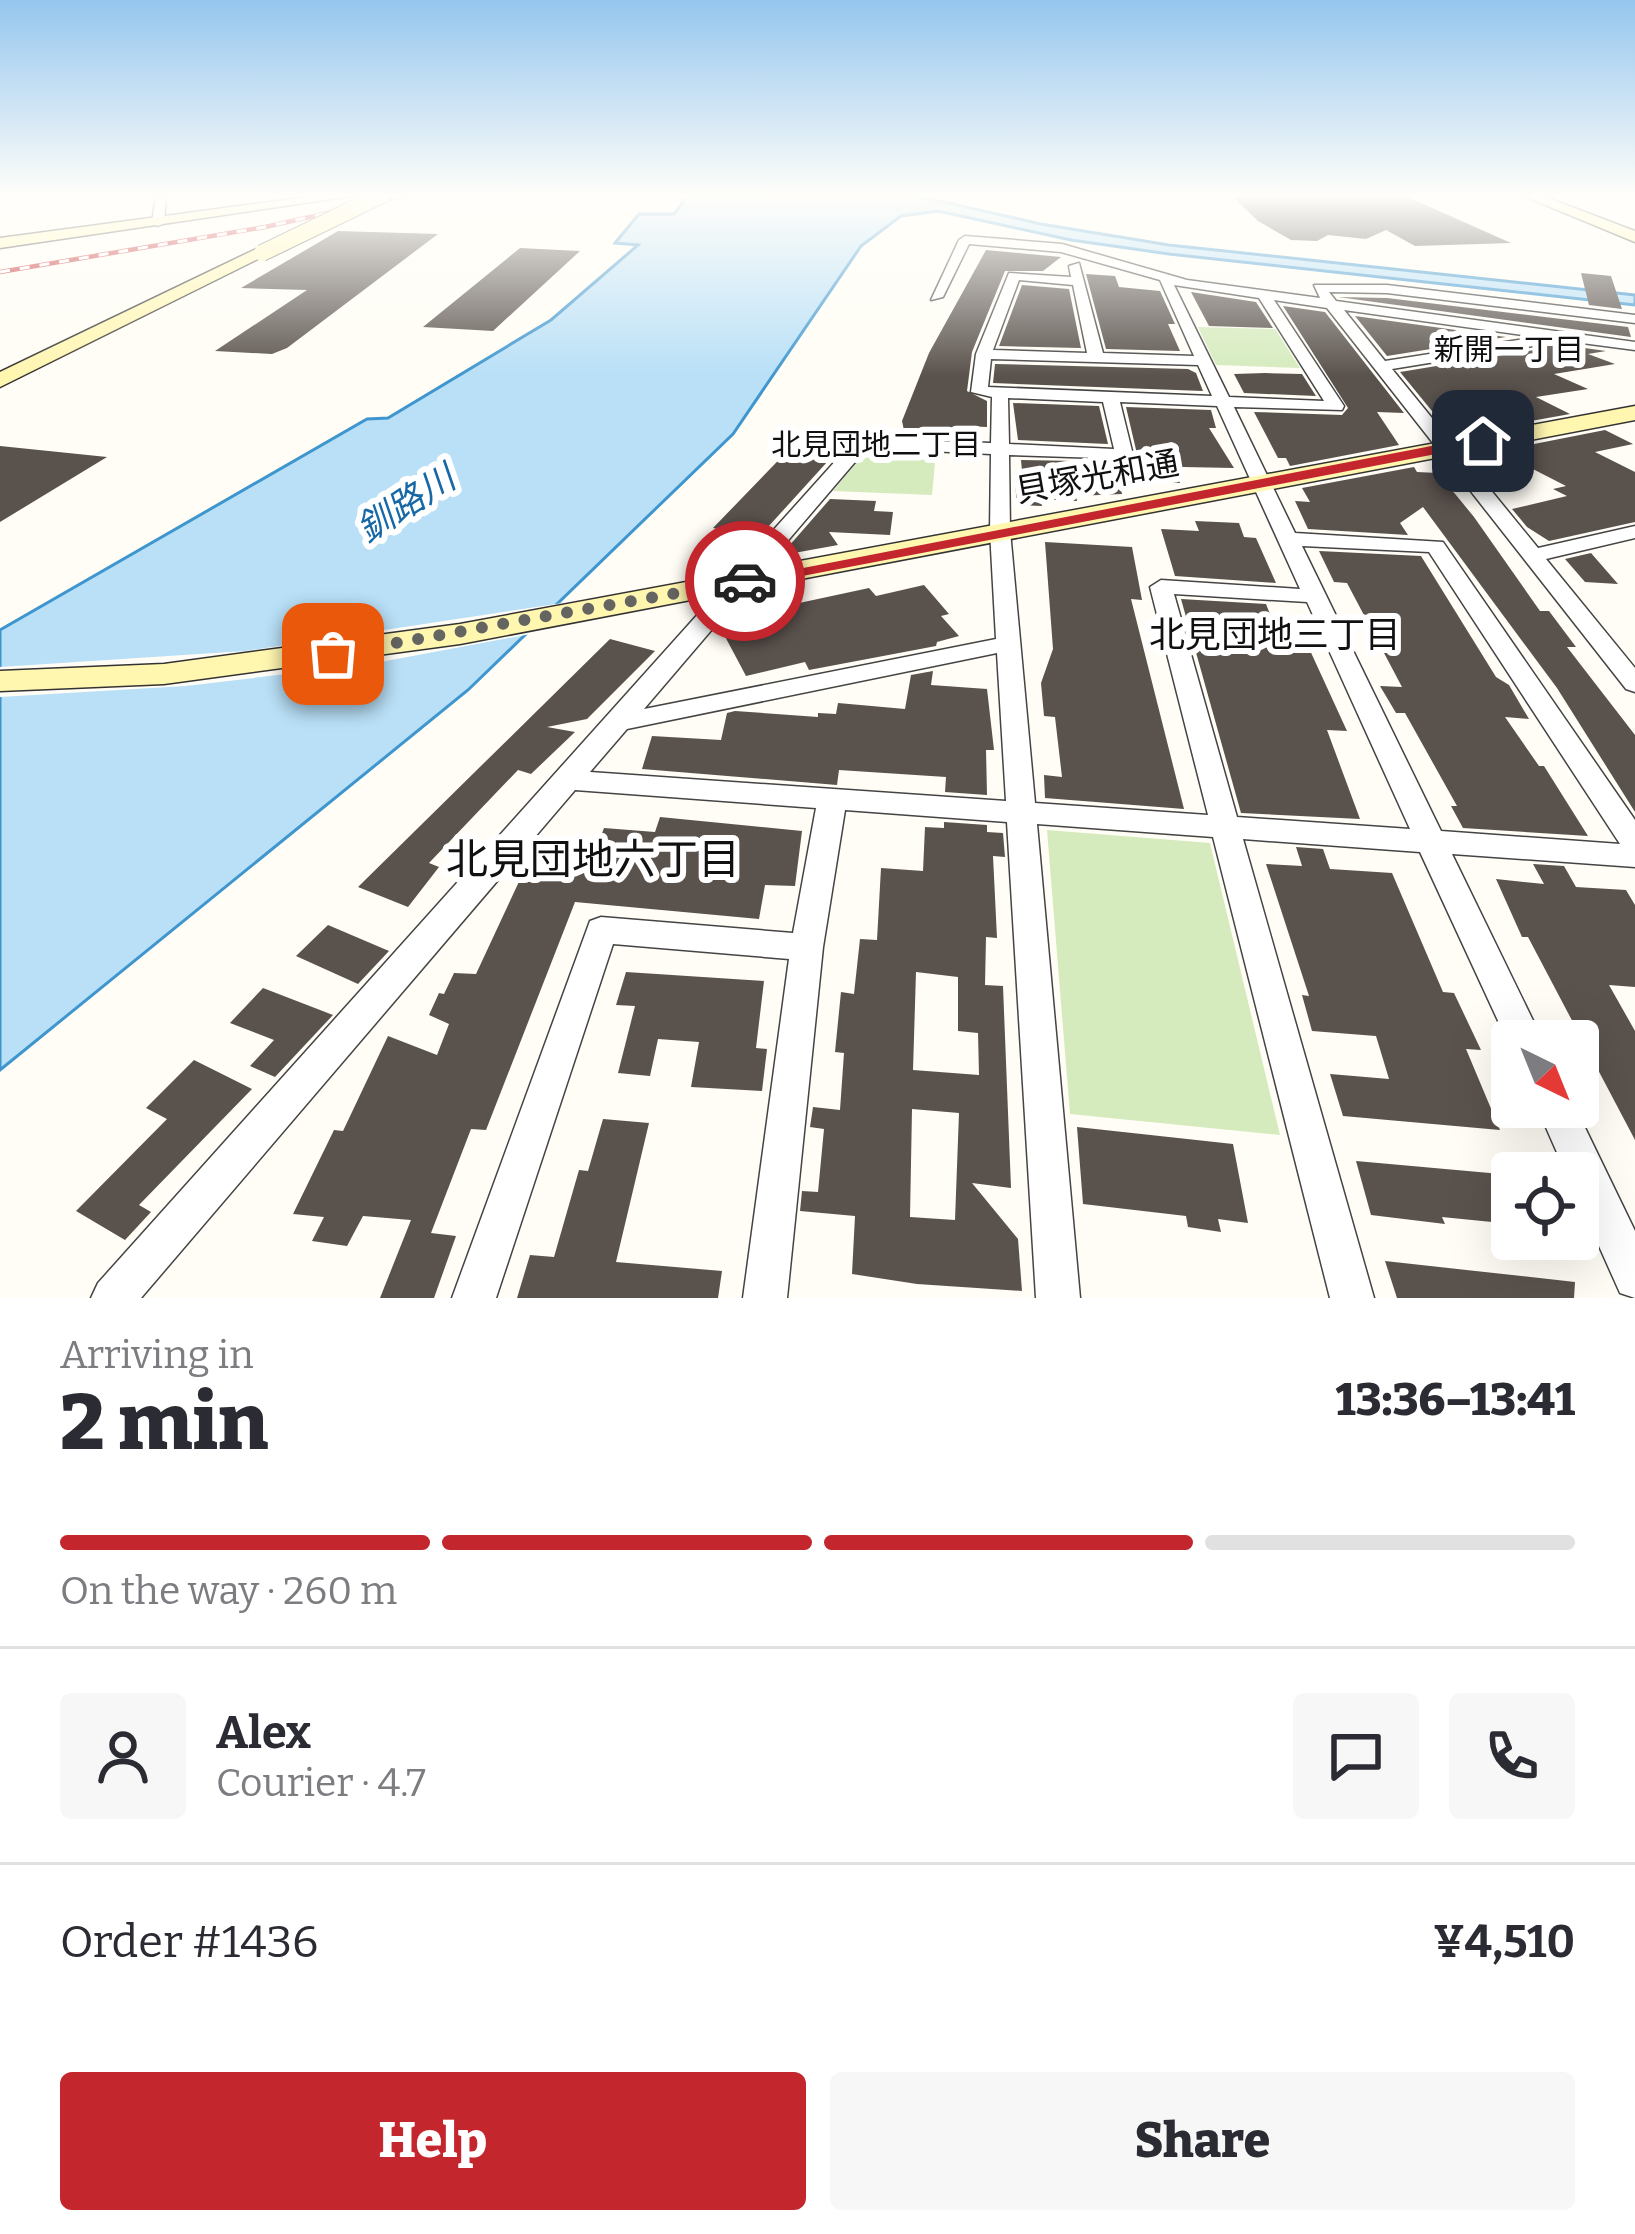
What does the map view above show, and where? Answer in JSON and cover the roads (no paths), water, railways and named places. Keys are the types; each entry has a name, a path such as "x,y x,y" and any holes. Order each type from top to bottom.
{"street":[{"path":"0,380 257,256"},
{"path":"936,297 957,256"},
{"path":"1074,256 1096,357"},
{"path":"1082,256 1166,281 1635,346"},
{"path":"1076,281 1014,276 984,354 979,392 1336,406 1263,294"},
{"path":"1166,281 1515,1020"},
{"path":"1635,319 1387,289 1319,289 1635,684"},
{"path":"1566,310 1569,336"},
{"path":"1381,366 1569,336"},
{"path":"984,354 1202,361"},
{"path":"1000,392 1000,531 1058,1298"},
{"path":"113,1298 862,442 1124,455 1110,397"},
{"name":"貝塚光和通","path":"0,681 241,666 572,614 1635,412"},
{"path":"1532,556 1635,532"},
{"path":"1286,539 1436,546 1635,843"},
{"path":"1312,596 1161,587 1352,1298"},
{"path":"620,722 1011,643"},
{"path":"566,781 1635,856"},
{"path":"765,1298 807,946 832,801"},
{"path":"474,1298 601,930 807,946"},
{"path":"1566,1128 1635,1278"}],"water":[{"name":"釧路川","path":"626,256 854,256 733,434 468,690 0,1070 0,630 367,419 388,418 551,320"},
{"path":"1183,256 1268,256 1635,295 1635,305"}],"railway":[{"path":"0,272 97,256"}],"district":[{"name":"新開一丁目","path":"1509,350"},
{"name":"北見団地二丁目","path":"876,445"},
{"name":"北見団地三丁目","path":"1275,635"},
{"name":"北見団地六丁目","path":"593,860"}]}
